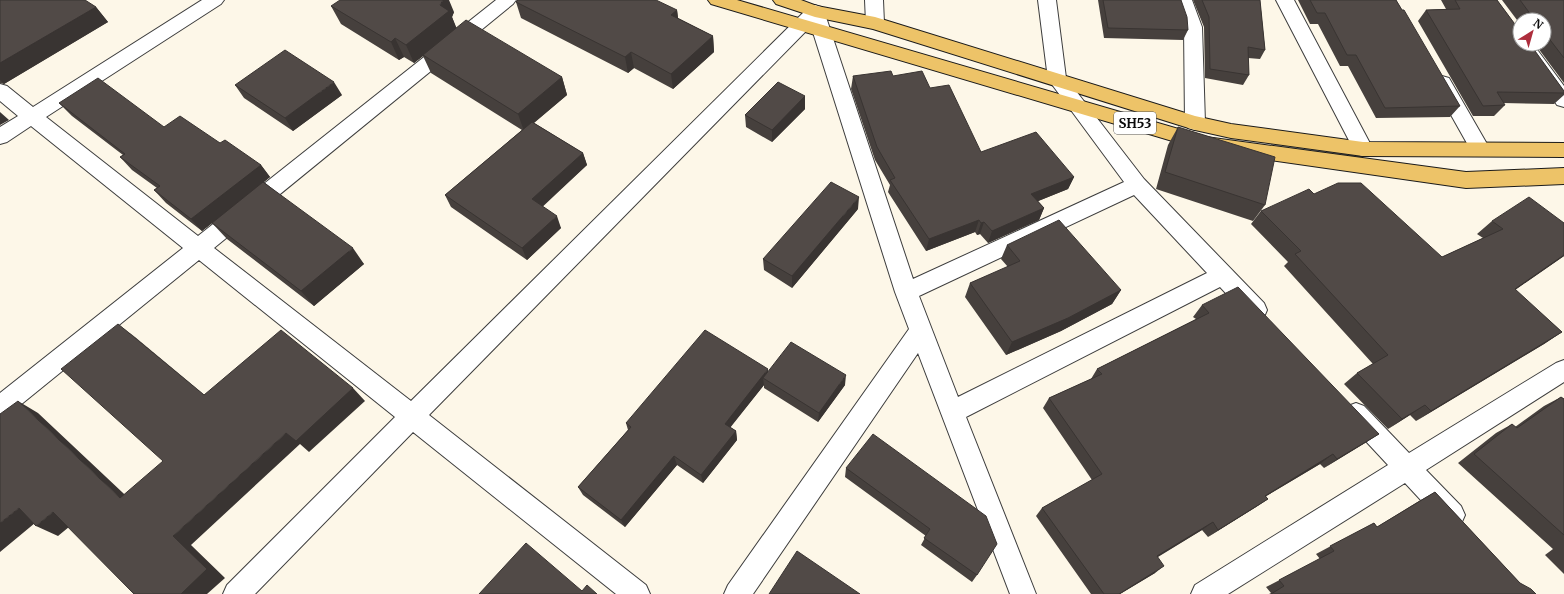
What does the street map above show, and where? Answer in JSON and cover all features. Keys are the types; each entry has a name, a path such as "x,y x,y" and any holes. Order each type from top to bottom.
{"main road":[{"name":"SH53","path":"717,0 812,22 1077,106 1206,144 1466,180 1564,176"},
{"name":"SH53","path":"782,0 812,22 875,24 1196,123 1231,131 1363,149 1564,150"}],"street":[{"path":"0,137 214,0"},
{"path":"0,407 199,249 507,0"},
{"path":"874,0 875,24"},
{"path":"1048,0 1057,79 1137,185 1272,326"},
{"path":"1183,0 1193,27 1196,123"},
{"path":"1285,0 1363,149"},
{"path":"236,594 412,417 812,22 906,292 1023,594"},
{"path":"1529,52 1564,100"},
{"path":"1433,68 1480,149"},
{"path":"0,92 637,594"},
{"path":"906,292 1137,185"},
{"path":"952,412 1223,275"},
{"path":"737,594 921,330"},
{"path":"1204,594 1564,370"},
{"path":"1342,399 1466,530"}],"building":[{"path":"0,0 85,0 96,7 0,63"},
{"path":"340,0 443,0 440,5 449,11 406,45 395,38 391,42 331,6"},
{"path":"518,0 656,0 677,10 671,15 713,36 671,74 631,52 625,57 516,2"},
{"path":"1103,0 1181,0 1187,17 1188,30 1108,28"},
{"path":"1202,0 1260,0 1265,50 1248,47 1249,75 1210,69 1209,17"},
{"path":"1310,0 1396,0 1402,10 1404,10 1460,106 1385,108 1356,55 1347,55 1325,13 1317,13"},
{"path":"1455,0 1497,0 1512,20 1512,52 1536,52 1564,93 1497,92 1505,105 1483,106 1426,10 1460,9"},
{"path":"1520,0 1564,0 1564,58 1552,42 1552,12 1529,12"},
{"path":"466,20 562,77 518,114 423,55"},
{"path":"285,50 334,82 285,118 235,85"},
{"path":"891,71 893,76 922,71 930,88 949,85 981,152 1036,132 1074,177 1031,194 1044,208 992,231 984,222 981,223 979,220 929,239 890,180 895,178 877,147 853,76"},
{"path":"98,78 164,127 180,116 220,143 225,140 261,165 191,219 154,190 160,186 120,157 125,154 59,103"},
{"path":"778,82 805,96 772,130 745,115"},
{"path":"532,122 583,153 532,199 557,216 522,248 445,195"},
{"path":"1178,127 1275,157 1265,205 1165,172"},
{"path":"263,182 353,248 301,291 212,223"},
{"path":"831,182 859,197 792,276 763,259"},
{"path":"1338,183 1361,183 1442,257 1503,229 1492,221 1529,197 1564,223 1564,255 1515,289 1562,332 1431,411 1425,405 1402,419 1357,373 1388,355 1295,254 1301,251 1261,211 1309,189 1314,194"},
{"path":"1059,220 1121,290 1068,318 1012,342 970,283 1020,261 1007,245"},
{"path":"1238,287 1379,434 1337,459 1333,454 1265,496 1268,499 1218,530 1213,522 1157,556 1164,566 1119,594 1104,594 1042,508 1102,474 1049,398 1102,374 1097,369 1209,313 1202,305"},
{"path":"118,324 204,395 281,330 353,388 296,441 286,433 173,536 207,569 181,594 134,594 53,512 36,526 19,508 0,523 0,414 18,401 120,498 163,461 61,369"},
{"path":"705,330 768,369 725,424 736,431 701,475 674,456 621,520 578,487 631,427 626,423"},
{"path":"791,342 846,375 819,413 763,378"},
{"path":"1561,397 1564,399 1564,535 1474,454 1512,424 1517,428"},
{"path":"873,434 986,516 997,544 977,575 924,538 930,529 846,468"},
{"path":"1435,492 1520,583 1531,589 1536,594 1271,594 1284,586 1279,580 1334,551 1330,546 1374,523 1377,527"},
{"path":"526,543 582,591 587,585 597,594 479,594"},
{"path":"797,551 860,594 769,594"}]}
